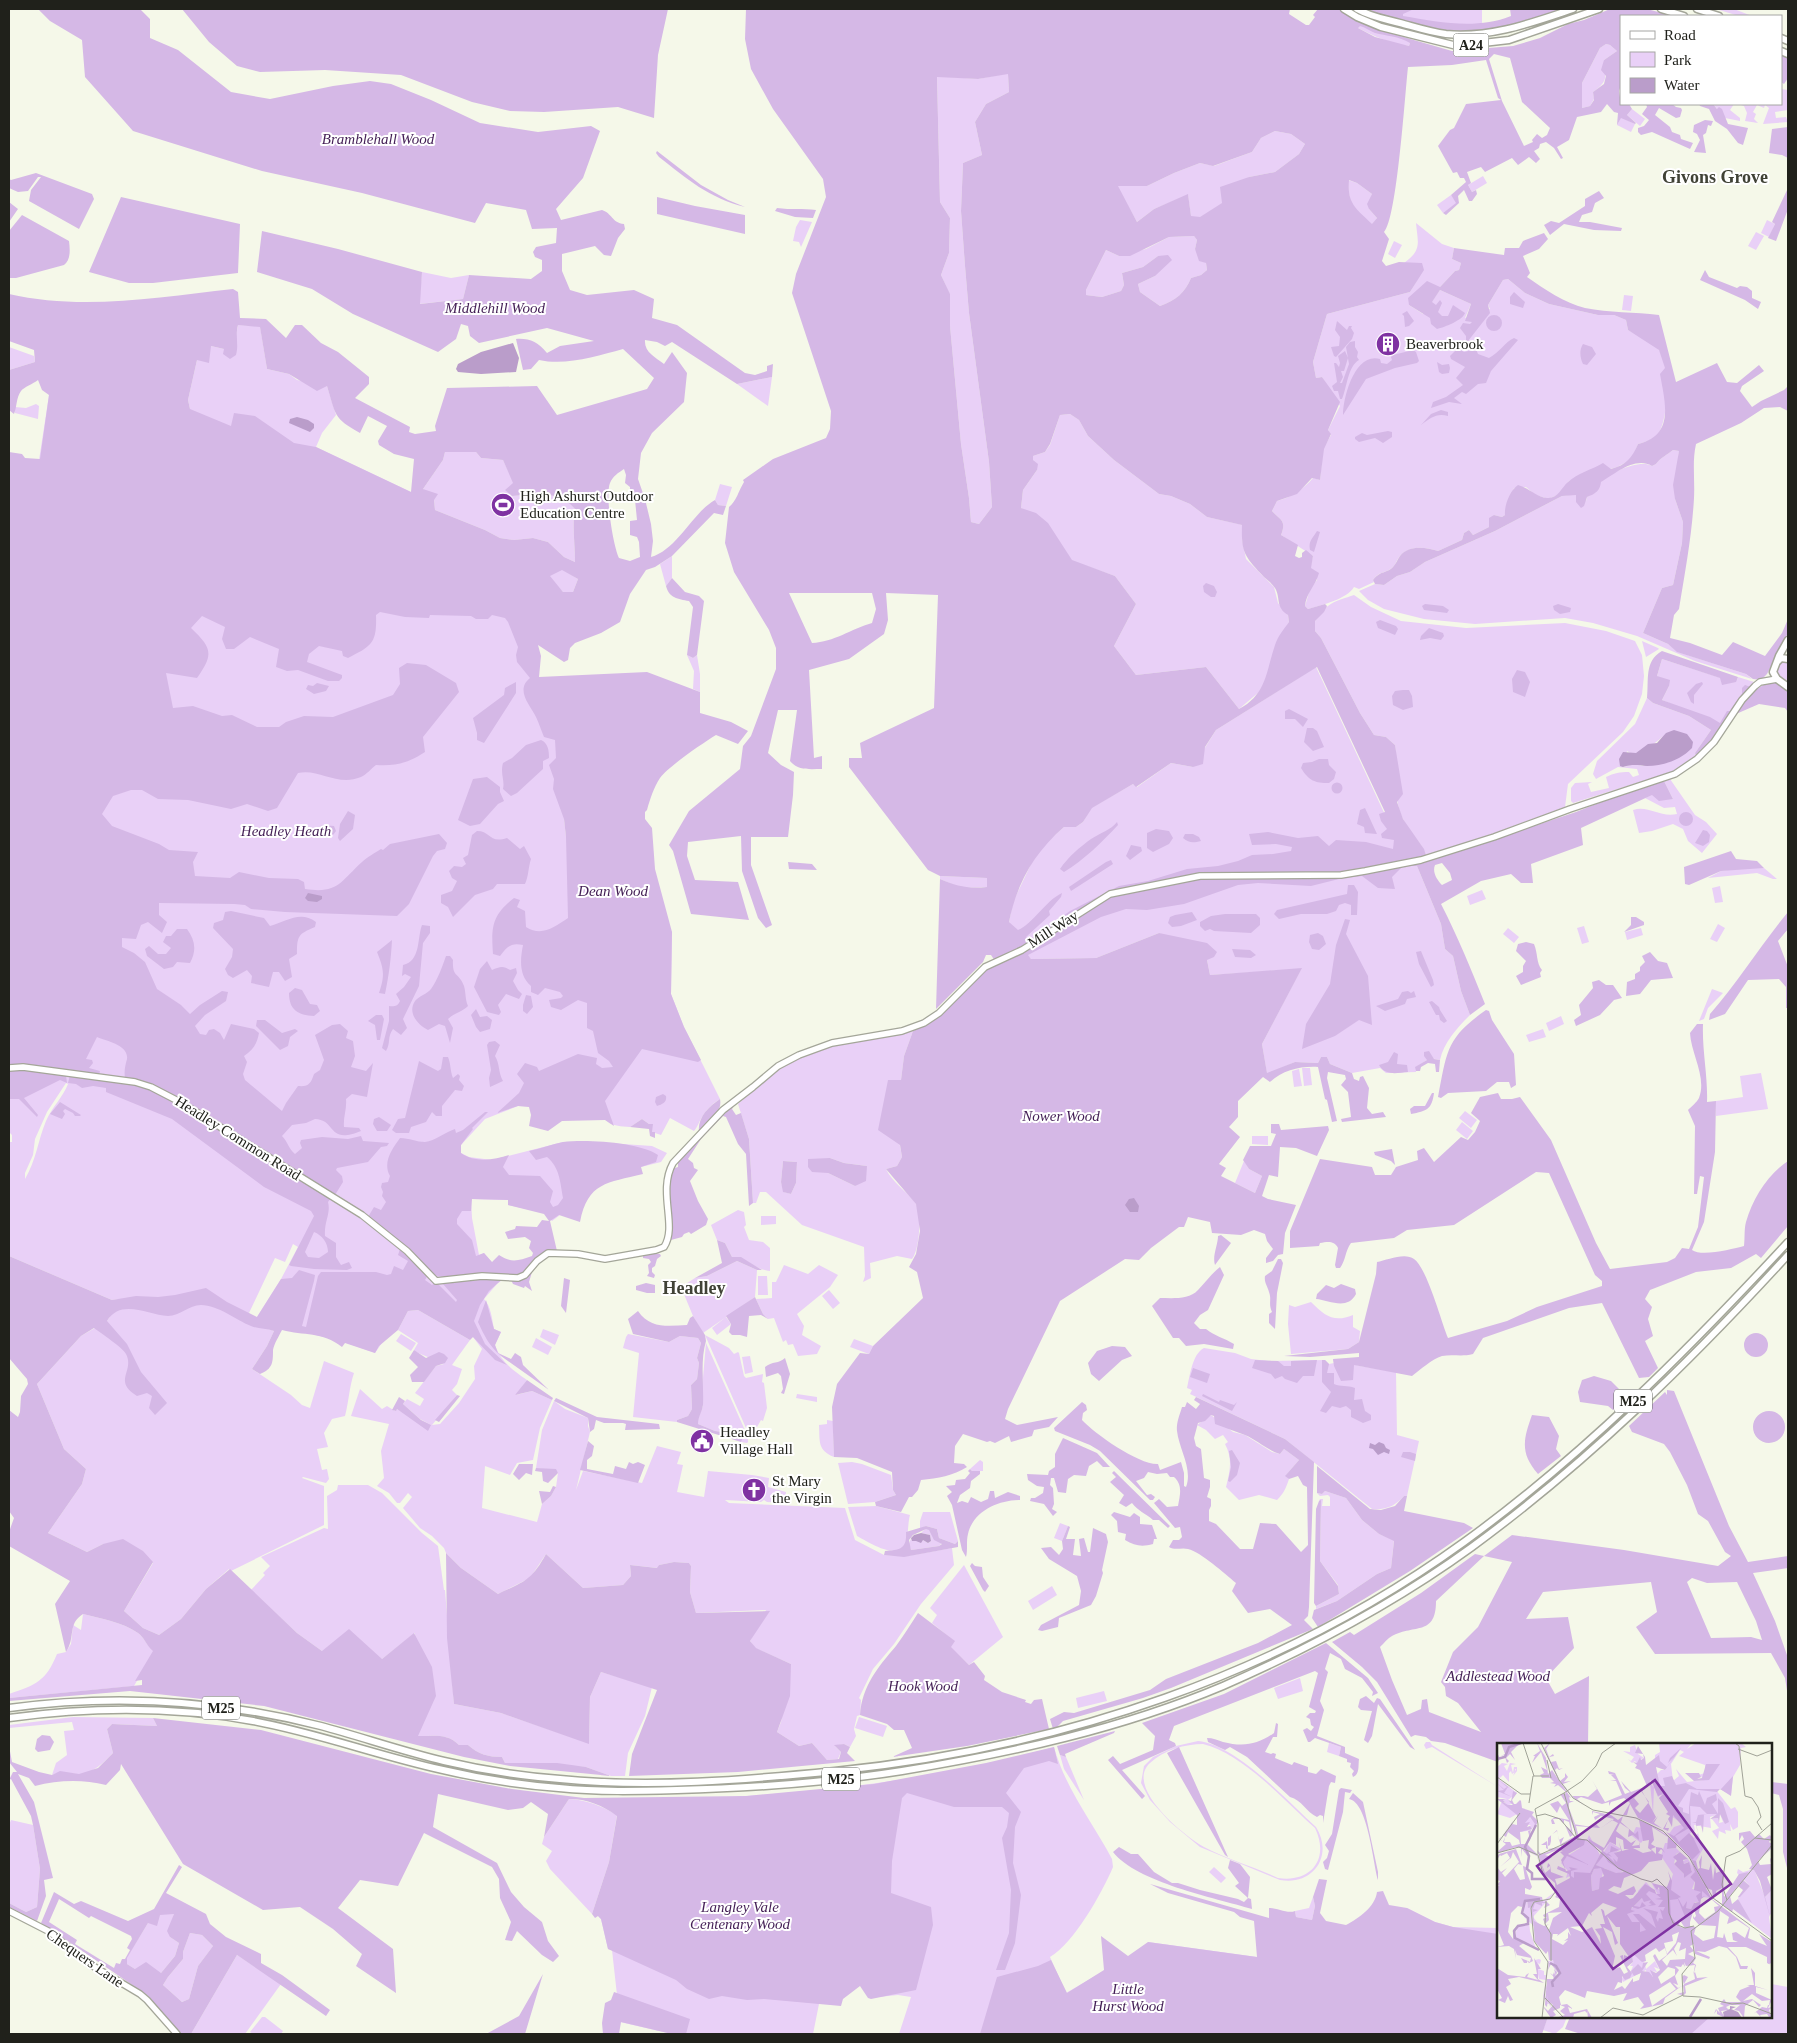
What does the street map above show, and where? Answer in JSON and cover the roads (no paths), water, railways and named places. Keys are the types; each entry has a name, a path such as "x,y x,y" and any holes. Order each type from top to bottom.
{"highway":[{"name":"A24","path":"1344,9 1357,17 1381,27 1457,46 1509,40 1599,9"},
{"name":"A24","path":"1357,9 1381,19 1429,31 1461,35 1494,33 1573,9"},
{"path":"1660,9 1681,15"},
{"path":"1697,9 1716,15"},
{"path":"1775,665 1781,658 1787,659 1788,641"},
{"path":"1784,682 1774,676 1775,665 1788,641"},
{"name":"M25","path":"9,1708 48,1703 108,1700 184,1703 255,1712 319,1726 428,1757 490,1771 563,1780 618,1782 707,1781 777,1777 866,1768 1006,1744 1075,1727 1151,1704 1215,1680 1284,1649 1360,1609 1455,1548 1517,1502 1612,1421 1694,1343 1788,1242"},
{"name":"M25","path":"9,1718 108,1709 185,1711 253,1721 309,1733 426,1766 488,1779 562,1789 707,1789 798,1784 870,1776 1008,1753 1043,1744 1155,1711 1220,1687 1336,1632 1424,1580 1526,1507 1622,1424 1702,1347 1788,1255"}],"main road":[{"name":"Mill Way","path":"436,1281 482,1276 518,1278 525,1275 537,1261 548,1253 578,1254 606,1259 661,1249 666,1244 669,1235 666,1189 670,1168 726,1107 778,1066 799,1055 832,1043 902,1031 924,1023 939,1013 985,967 1022,950 1110,894 1200,876 1341,875 1421,860 1494,837 1675,774 1705,752 1721,735 1742,700 1755,686 1764,681 1775,665"},
{"path":"1764,681 1784,682"},
{"name":"Headley Common Road","path":"9,1068 32,1068 135,1082 151,1087 180,1102 362,1215 403,1248 436,1281"},
{"name":"Chequers Lane","path":"9,1911 50,1932 88,1963 140,1994 177,2034"}],"water":[{"path":"513,343 519,358 516,372 481,374 458,372 456,369 458,364 481,352"},
{"path":"297,417 308,420 314,424 314,428 310,432 289,423 290,419"},
{"path":"1674,730 1687,734 1693,742 1692,748 1683,756 1659,765 1620,766 1619,759 1623,752 1636,753 1648,744 1657,743 1666,733"},
{"path":"308,893 322,896 322,899 317,902 308,901 305,898"},
{"path":"1134,1198 1139,1206 1138,1212 1130,1212 1125,1205 1129,1199"},
{"path":"1379,1442 1390,1450 1389,1454 1384,1452 1378,1455 1373,1449 1369,1448 1370,1443 1375,1445"},
{"path":"921,1533 930,1535 931,1541 928,1543 923,1540 921,1543 912,1541 911,1538 914,1535"}],"place":[{"name":"Beaverbrook","path":"1388,344"},
{"name":"High Ashurst Outdoor Education Centre","path":"503,505"},
{"name":"Headley Village Hall","path":"702,1441"},
{"name":"St Mary the Virgin","path":"754,1490"}],"district":[{"name":"Givons Grove","path":"1715,177"},
{"name":"Headley","path":"694,1288"}],"park label":[{"name":"Bramblehall Wood","path":"378,139"},
{"name":"Middlehill Wood","path":"495,308"},
{"name":"Headley Heath","path":"286,831"},
{"name":"Dean Wood","path":"613,891"},
{"name":"Nower Wood","path":"1061,1116"},
{"name":"Addlestead Wood","path":"1498,1676"},
{"name":"Hook Wood","path":"923,1686"},
{"name":"Langley Vale Centenary Wood","path":"740,1916"},
{"name":"Little Hurst Wood","path":"1128,1998"}]}
